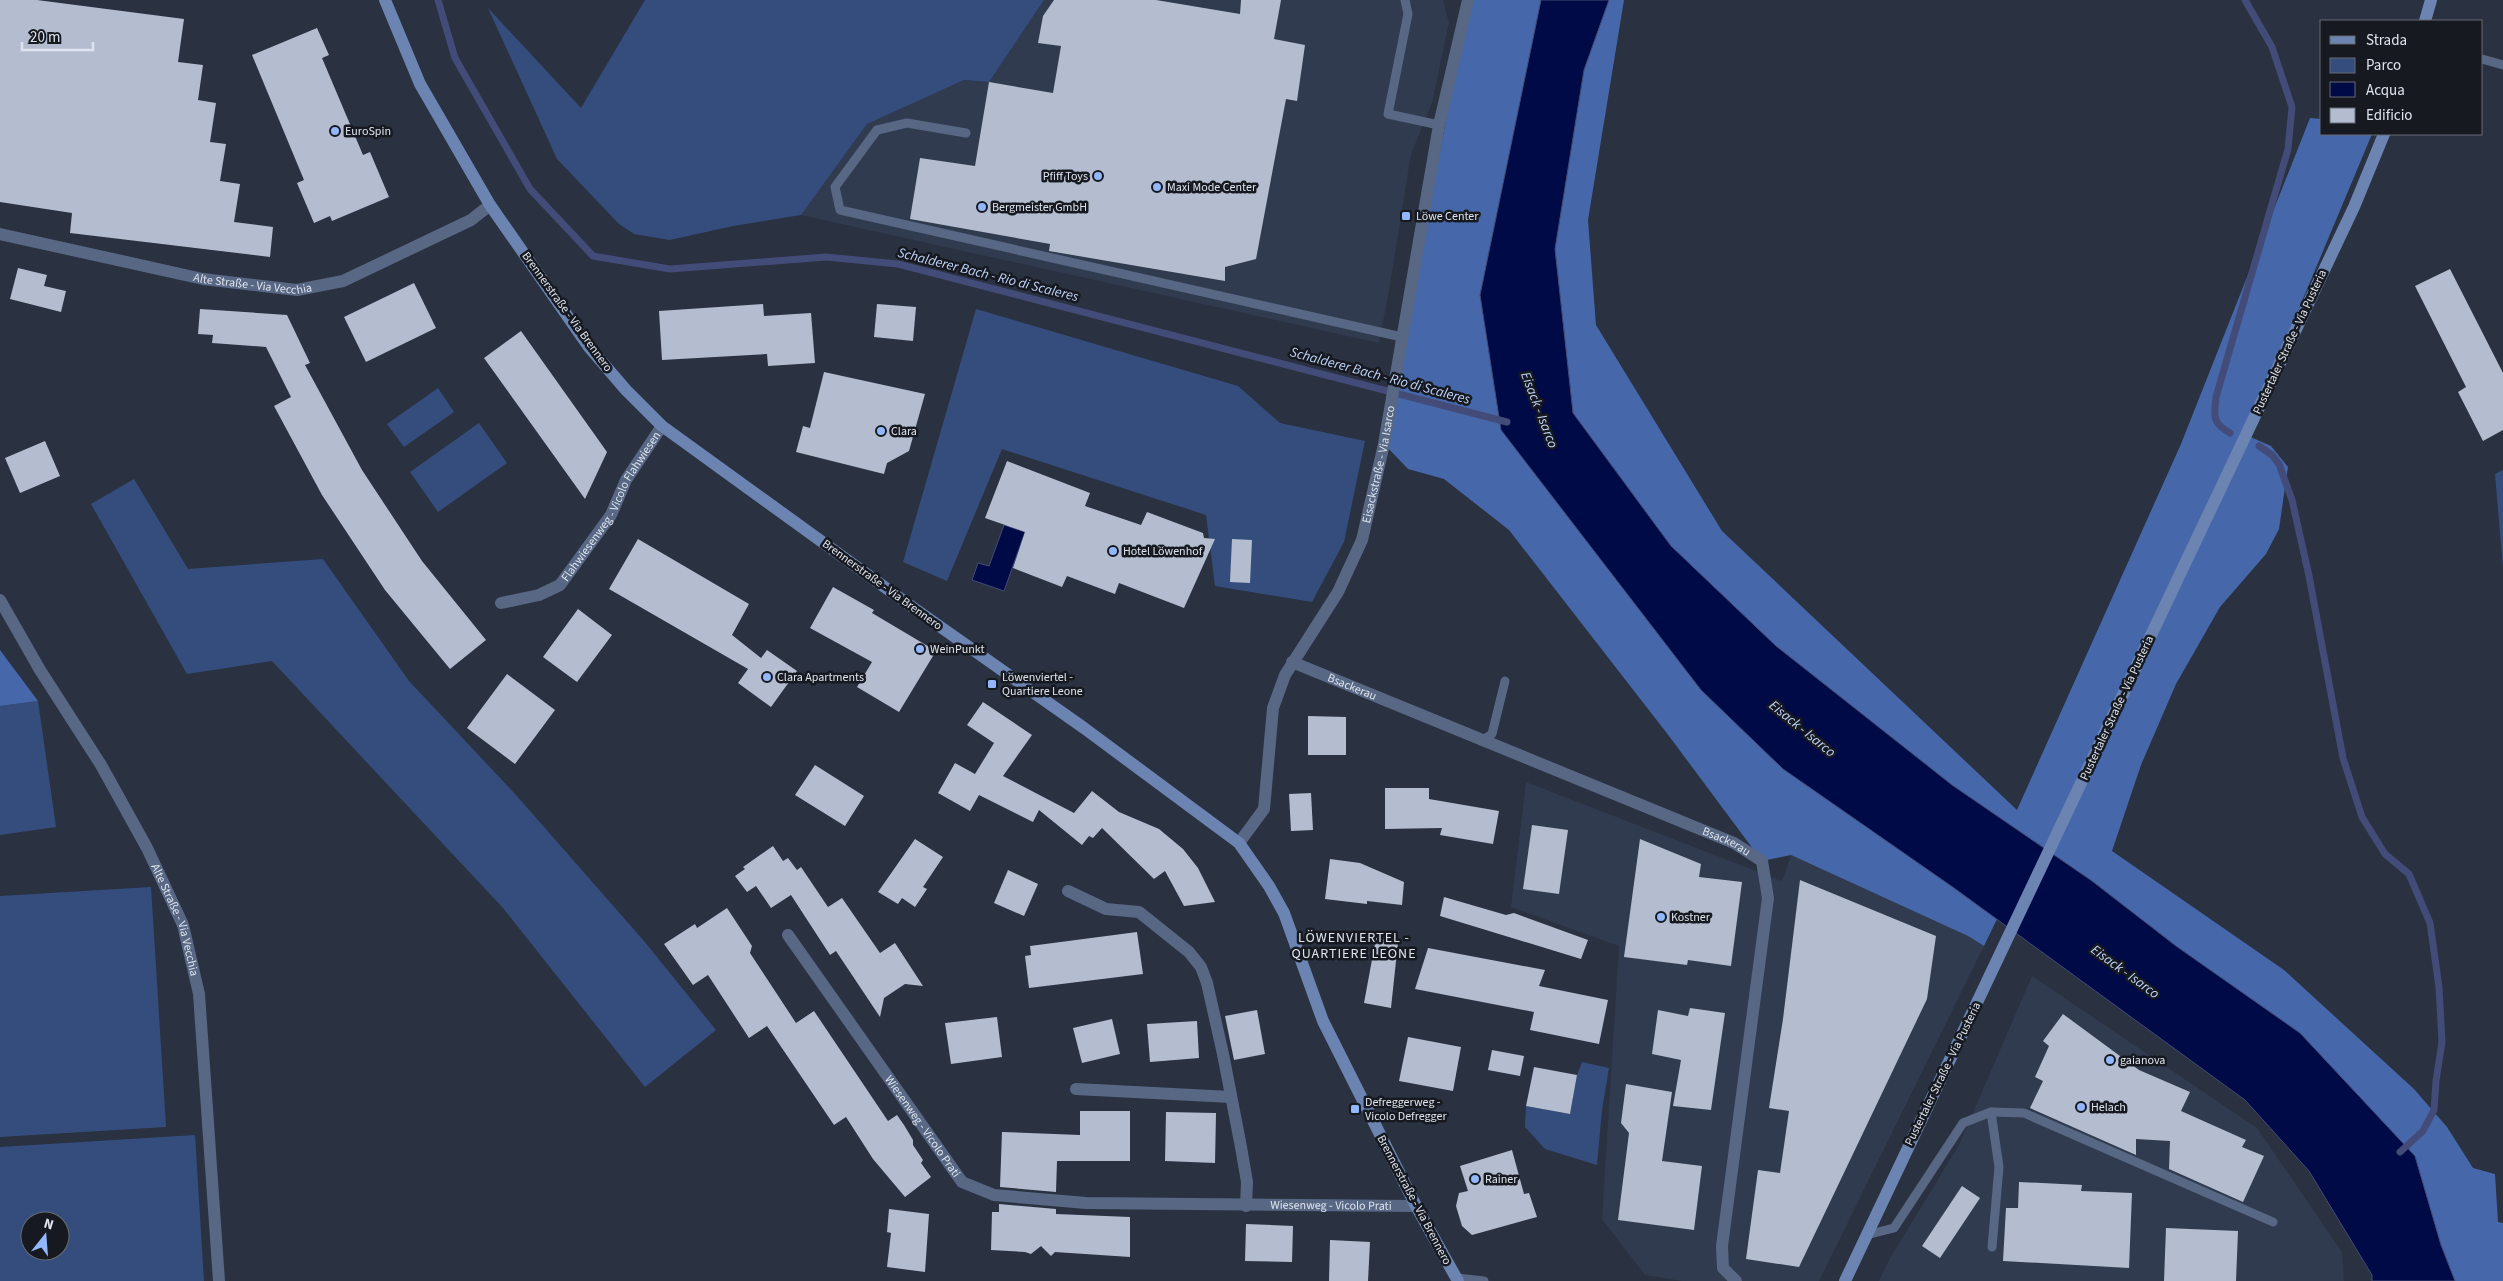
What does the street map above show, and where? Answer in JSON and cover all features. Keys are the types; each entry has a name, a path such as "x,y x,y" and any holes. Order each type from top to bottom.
{"main road":[{"name":"Brennerstraße - Via Brennero","path":"385,0 420,84 490,205 589,347 626,390 662,426 908,604 1084,728 1239,843 1269,886 1284,913 1323,1021 1416,1206 1458,1279"},
{"path":"2425,20 2431,0"},
{"name":"Pustertaler Straße - Via Pusteria","path":"1845,1281 2354,207 2384,135"}],"street":[{"name":"Eisackstraße - Via Isarco","path":"1239,843 1264,808 1273,708 1292,662 1338,592 1352,566 1362,540 1384,444 1439,125 1468,0"},
{"name":"Alte Straße - Via Vecchia","path":"0,234 203,279 297,290 343,281 471,220 490,205"},
{"name":"Flahwiesenweg - Vicolo Flahwiesen","path":"501,603 539,594 560,585 611,514 626,480 662,426"},
{"name":"Alte Straße - Via Vecchia","path":"0,600 40,670 101,765 147,848 183,926 199,994 219,1281"},
{"name":"Bsackerau","path":"1292,662 1734,843 1762,861 1768,898 1722,1246 1723,1268 1736,1281"},
{"path":"1068,891 1106,910 1139,912 1189,952 1201,967 1207,983 1248,1182 1246,1206"},
{"name":"Wiesenweg - Vicolo Prati","path":"788,934 962,1182 994,1194 1086,1203 1246,1206 1416,1206"},
{"path":"1076,1089 1231,1097"}],"lane":[{"path":"1404,0 1408,14 1388,114 1439,125"},
{"path":"2483,59 2503,65"},
{"path":"966,133 907,123 877,130 835,187 840,210 1402,336"},
{"path":"1481,740 1492,734 1505,681"},
{"path":"1991,1112 1998,1167 1992,1247"},
{"path":"1866,1235 1894,1228 1963,1123 1991,1112 2024,1113 2273,1222"},
{"path":"1458,1279 1484,1281"}],"shaded area":[{"name":"Löwe Center","path":"1044,0 1443,0 1449,23 1432,103 1411,154 1379,343 801,215 867,124 964,80 989,82"},
{"path":"1469,0 1541,0 1480,295 1501,430 1954,888 1997,919 1984,946 1968,936 1791,855 1762,861 1669,736 1509,530 1444,479 1408,469 1384,444"},
{"path":"1609,0 1624,0 1588,220 1596,325 1722,531 2017,810 2181,444 2310,118 2320,119 2320,135 2372,135 2246,435 2271,446 2288,467 2279,529 2266,554 2220,607 2176,684 2141,765 2112,851 2284,970 2414,1089 2447,1127 2473,1168 2495,1174 2498,1222 2503,1223 2503,1281 2455,1281 2441,1245 2176,946 2092,881 1952,785 1776,646 1671,546 1573,413 1555,249 1584,70"},
{"path":"0,650 38,701 0,706"},
{"path":"1526,782 1782,881 1791,855 1968,936 1984,946 1819,1281 1682,1281 1645,1275 1602,1219 1619,946 1511,907"},
{"path":"2032,976 2257,1128 2342,1252 2344,1281 1879,1281 1890,1258 1959,1145"}],"green space":[{"path":"645,0 1044,0 989,82 964,80 867,124 801,215 733,226 670,240 634,234 619,224 557,159 488,8 581,108"},
{"path":"976,309 1238,386 1280,423 1365,441 1344,542 1312,602 1215,586 1206,515 1002,449 947,581 903,562"},
{"path":"438,388 454,412 404,447 387,424"},
{"path":"479,423 507,463 438,512 410,472"},
{"path":"2503,470 2503,568 2495,474"},
{"path":"134,479 188,569 323,559 409,681 516,795 644,941 716,1030 645,1087 503,908 272,661 187,674 91,504"},
{"path":"38,701 56,827 0,835 0,706"},
{"path":"151,887 166,1127 0,1137 0,896"},
{"path":"1582,1062 1609,1068 1602,1110 1597,1165 1545,1149 1525,1127 1526,1106 1570,1114 1577,1075"},
{"path":"195,1135 204,1281 0,1281 0,1147"}],"water":[{"name":"Eisack - Isarco","path":"1541,0 1609,0 1584,70 1555,249 1573,413 1671,546 1776,646 1952,785 2092,881 2176,946 2300,1033 2415,1156 2441,1245 2455,1281 2372,1281 2372,1275 2309,1171 2245,1100 1954,888 1783,769 1701,690 1501,430 1480,295"},
{"path":"1004,525 1025,532 1004,591 972,580 978,563 989,566"}],"building":[{"path":"0,0 37,0 184,19 178,62 203,65 198,100 216,103 210,142 226,144 220,181 240,184 234,222 273,227 270,257 70,233 72,213 0,202"},
{"path":"1054,0 1156,0 1240,14 1241,0 1281,0 1274,39 1305,45 1297,101 1286,99 1256,259 1225,267 1225,281 1049,251 1050,244 910,219 920,158 975,166 989,82 1053,93 1061,46 1038,43 1043,16"},
{"path":"317,28 329,55 322,58 363,155 370,152 389,197 332,221 330,216 314,223 297,183 304,180 252,55"},
{"path":"18,268 47,275 44,286 66,291 61,312 10,299"},
{"path":"2450,269 2503,373 2503,430 2483,441 2458,392 2466,387 2415,286"},
{"path":"414,283 436,328 366,362 344,317"},
{"path":"763,304 764,316 811,313 815,363 768,366 767,354 662,360 659,311"},
{"path":"877,304 916,307 913,341 874,337"},
{"path":"200,309 287,315 310,363 305,365 362,470 422,561 486,640 450,669 385,590 322,495 274,406 291,397 266,347 212,343 213,335 198,334"},
{"path":"521,331 607,452 585,499 484,358"},
{"path":"824,372 925,394 909,451 887,463 884,474 796,452 803,426 810,428"},
{"path":"45,441 60,476 20,493 5,458"},
{"name":"Hotel Löwenhof","path":"1007,461 1090,493 1085,506 1141,525 1147,512 1203,533 1204,538 1215,539 1184,608 1119,583 1115,594 1067,576 1062,587 1013,568 1025,532 985,518"},
{"path":"638,539 749,604 732,635 761,658 767,650 797,671 771,707 738,683 748,669 609,589"},
{"path":"1232,539 1252,540 1250,583 1230,582"},
{"path":"833,587 874,610 872,613 936,651 899,712 857,687 872,662 810,628"},
{"path":"578,609 612,635 577,682 543,657"},
{"path":"507,674 555,710 515,764 467,728"},
{"path":"983,702 1032,735 1003,776 1074,813 1092,791 1119,812 1159,829 1183,849 1198,868 1215,902 1184,906 1165,871 1154,879 1102,828 1093,838 1089,836 1082,845 1039,810 1033,822 979,795 970,811 938,793 955,763 975,774 994,743 967,725"},
{"path":"1308,716 1346,717 1346,755 1308,755"},
{"path":"815,765 864,796 845,826 795,795"},
{"path":"1385,788 1429,788 1429,799 1499,811 1493,844 1440,835 1442,828 1385,829"},
{"path":"1311,793 1313,830 1291,831 1289,794"},
{"path":"1532,825 1568,830 1559,894 1523,889"},
{"path":"915,839 943,857 923,887 927,889 915,907 902,898 898,904 878,892"},
{"name":"Kostner","path":"1640,839 1701,864 1699,877 1742,882 1731,966 1688,960 1687,965 1624,957"},
{"path":"773,846 783,861 788,858 797,870 801,867 828,907 842,898 880,953 895,943 923,986 905,984 884,998 880,1017 836,951 830,955 791,895 771,908 756,886 747,892 735,876 745,869 743,867"},
{"path":"1330,859 1360,863 1404,882 1402,905 1367,901 1367,904 1325,899"},
{"path":"1008,870 1038,884 1024,916 994,903"},
{"path":"1800,880 1936,936 1927,999 1799,1267 1746,1259 1758,1170 1780,1173 1789,1111 1769,1108 1783,1019"},
{"path":"1444,897 1506,915 1514,913 1588,940 1581,959 1440,916"},
{"path":"727,908 752,946 750,953 796,1023 814,1011 888,1121 897,1115 904,1125 913,1140 913,1145 923,1160 921,1163 931,1177 905,1197 873,1159 846,1117 834,1125 767,1026 749,1038 708,975 693,985 664,944 695,924 697,928"},
{"path":"1137,932 1143,974 1029,988 1025,956 1031,955 1030,946"},
{"path":"1376,938 1398,942 1391,1008 1364,1003"},
{"path":"1428,948 1545,970 1539,986 1608,1000 1599,1044 1530,1030 1534,1012 1415,989"},
{"path":"1690,1008 1725,1013 1711,1110 1673,1106 1681,1060 1652,1054 1658,1010 1688,1016"},
{"path":"1257,1010 1265,1054 1234,1060 1225,1016"},
{"path":"2063,1014 2139,1070 2190,1092 2181,1111 2246,1140 2242,1147 2264,1156 2243,1202 2169,1169 2170,1141 2136,1139 2136,1155 2030,1108 2043,1081 2035,1077 2049,1046 2043,1041"},
{"path":"997,1017 1002,1057 951,1064 945,1023"},
{"path":"1112,1019 1120,1054 1082,1063 1073,1028"},
{"path":"1197,1021 1199,1058 1150,1062 1147,1024"},
{"path":"1408,1037 1461,1047 1453,1091 1399,1081"},
{"path":"1492,1050 1524,1056 1520,1076 1488,1070"},
{"path":"1534,1067 1577,1075 1570,1114 1526,1106"},
{"path":"1626,1084 1672,1092 1662,1161 1702,1166 1694,1230 1618,1220 1629,1133 1621,1123"},
{"path":"1080,1111 1130,1111 1130,1161 1057,1161 1056,1192 1000,1187 1002,1132 1080,1135"},
{"path":"1166,1112 1216,1113 1215,1163 1165,1161"},
{"path":"1512,1150 1524,1194 1529,1193 1537,1217 1472,1235 1462,1226 1456,1206 1459,1193 1468,1191 1460,1166"},
{"path":"2019,1182 2082,1185 2081,1191 2132,1193 2129,1268 2003,1261 2006,1208 2018,1208"},
{"path":"1962,1186 1980,1198 1940,1258 1922,1246"},
{"path":"999,1204 1056,1209 1056,1214 1130,1217 1130,1257 1055,1252 1051,1256 1041,1246 1031,1254 991,1250 992,1212 999,1212"},
{"path":"889,1209 929,1214 925,1272 887,1267 891,1233 887,1232"},
{"path":"1246,1224 1293,1226 1292,1262 1245,1261"},
{"path":"2166,1228 2238,1231 2236,1281 2164,1281"},
{"path":"1330,1240 1370,1242 1368,1281 1329,1281"}],"waterway":[{"name":"Schalderer Bach - Rio di Scaleres","path":"438,0 455,58 530,189 593,256 670,269 826,257 898,264 1507,422"},
{"path":"2230,433 2217,422 2216,397 2288,149 2292,107 2272,47 2245,0"},
{"path":"2259,446 2272,455 2279,464 2292,500 2309,576 2343,758 2362,817 2385,854 2409,874 2430,923 2439,987 2442,1042 2434,1110 2423,1131 2400,1152"}],"place":[{"name":"EuroSpin","path":"335,131"},
{"name":"Pfiff Toys","path":"1098,176"},
{"name":"Maxi Mode Center","path":"1157,187"},
{"name":"Bergmeister GmbH","path":"982,207"},
{"name":"Löwe Center","path":"1406,216"},
{"name":"Clara","path":"881,431"},
{"name":"Hotel Löwenhof","path":"1113,551"},
{"name":"WeinPunkt","path":"920,649"},
{"name":"Clara Apartments","path":"767,677"},
{"name":"Löwenviertel - Quartiere Leone","path":"992,684"},
{"name":"Kostner","path":"1661,917"},
{"name":"gaianova","path":"2110,1060"},
{"name":"Helach","path":"2081,1107"},
{"name":"Defreggerweg - Vicolo Defregger","path":"1355,1109"},
{"name":"Rainer","path":"1475,1179"}],"district":[{"name":"LÖWENVIERTEL - QUARTIERE LEONE","path":"1354,946"}]}
